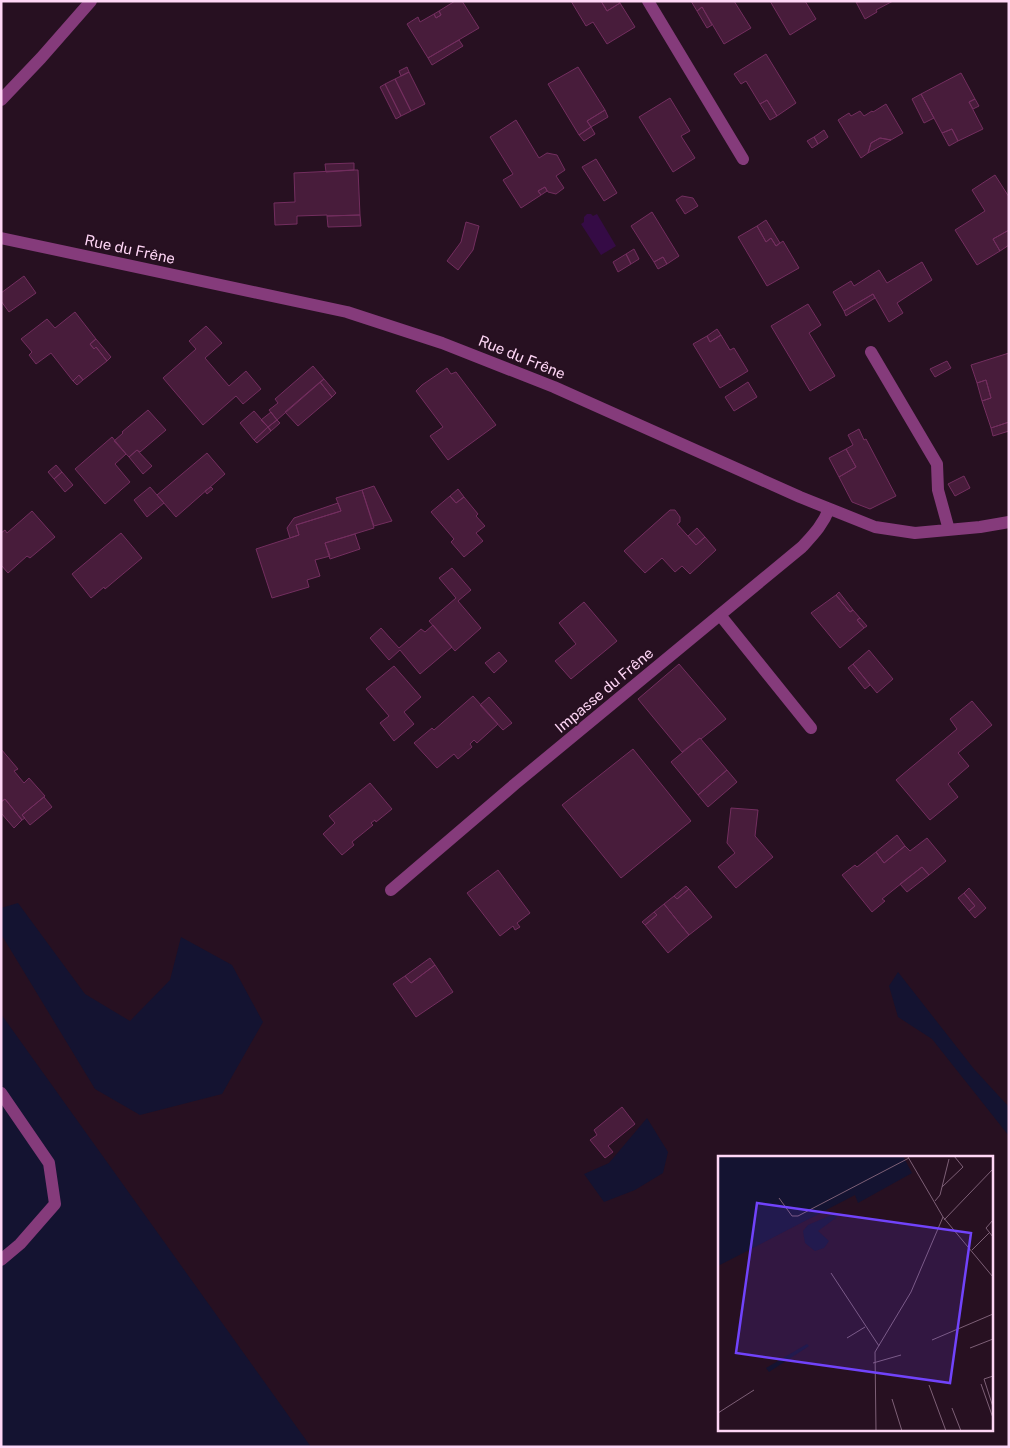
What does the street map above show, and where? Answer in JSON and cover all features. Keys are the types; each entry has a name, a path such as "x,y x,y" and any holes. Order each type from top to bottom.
{"street":[{"path":"1,100 91,1"},
{"path":"648,1 743,159"},
{"name":"Rue du Frêne","path":"3,237 347,312 442,343 554,387 875,528 915,533 980,528 1009,522"},
{"path":"871,352 937,464 938,490 950,530"},
{"name":"Impasse du Frêne","path":"391,890 515,784 802,547 825,520 829,509"},
{"path":"720,615 811,728"},
{"path":"1,1093 49,1163 55,1204 20,1244 1,1260"}],"shaded area":[{"path":"587,214 593,216 597,214 616,246 601,255 581,224 584,222 584,217"},
{"path":"18,903 85,994 130,1021 170,980 181,937 232,965 263,1022 222,1094 140,1115 95,1089 1,934 1,908"},
{"path":"898,972 974,1069 1009,1107 1009,1136 932,1039 898,1017 889,986"},
{"path":"1,1014 311,1447 1,1447"},
{"path":"647,1118 668,1152 663,1173 635,1190 604,1202 584,1174 609,1163"}],"building":[{"path":"455,1 462,1 479,28 428,58 407,24 418,17 420,22 434,14 436,18 441,15 439,11"},
{"path":"571,1 601,1 607,11 620,3 635,27 607,44 593,22 586,26"},
{"path":"601,1 619,1 620,3 607,11"},
{"path":"691,1 734,1 751,28 724,44 702,7 697,11"},
{"path":"770,1 805,1 816,19 790,35"},
{"path":"893,1 876,10 877,12 865,19 856,2"},
{"path":"702,7 712,25 707,28 697,11"},
{"path":"439,11 441,15 436,18 434,14"},
{"path":"459,40 463,46 432,65 428,58"},
{"path":"766,54 796,103 777,116 767,100 760,104 746,81 741,84 734,74"},
{"path":"407,67 409,72 401,76 399,71"},
{"path":"578,67 605,110 587,121 591,127 579,135 548,84"},
{"path":"409,72 425,104 411,111 395,79"},
{"path":"961,73 975,99 969,102 983,129 958,141 952,129 942,133 921,94"},
{"path":"395,79 411,111 401,116 385,84"},
{"path":"385,84 401,116 396,119 380,87"},
{"path":"921,94 934,118 924,123 912,99"},
{"path":"670,98 690,131 681,136 695,158 673,172 639,117"},
{"path":"975,99 979,106 973,109 969,102"},
{"path":"767,100 777,116 770,120 760,104"},
{"path":"886,104 903,133 891,140 880,138 871,143 868,153 861,158 838,120 849,113 851,116 860,111 864,116"},
{"path":"605,110 608,117 591,127 587,121"},
{"path":"516,120 539,158 547,153 557,155 565,170 556,176 564,188 556,194 548,192 545,187 538,191 541,195 521,208 503,180 513,174 490,137"},
{"path":"591,127 595,134 584,141 579,135"},
{"path":"952,129 958,141 949,146 942,133"},
{"path":"824,130 828,137 818,144 814,137"},
{"path":"814,137 818,144 812,148 807,141"},
{"path":"880,138 891,140 868,153 871,143"},
{"path":"596,159 617,193 604,201 582,167"},
{"path":"354,163 354,170 326,172 325,164"},
{"path":"358,170 360,215 297,216 297,224 275,225 274,203 295,202 294,173"},
{"path":"995,175 1009,197 1009,230 993,239 1000,251 977,265 955,230 985,211 972,190"},
{"path":"545,187 547,191 541,195 538,191"},
{"path":"682,196 693,198 698,206 685,214 676,200"},
{"path":"652,212 679,256 667,264 663,257 654,262 631,226"},
{"path":"360,215 361,226 328,227 327,216"},
{"path":"766,220 780,243 776,246 771,238 766,242 757,226"},
{"path":"466,222 479,226 473,250 458,270 447,261 461,242"},
{"path":"757,226 766,242 771,238 776,246 783,241 799,268 767,286 738,237"},
{"path":"1009,230 1009,245 1000,251 993,239"},
{"path":"634,249 639,259 631,264 626,254"},
{"path":"626,254 631,264 618,272 613,262"},
{"path":"663,257 667,264 658,269 654,262"},
{"path":"922,262 932,280 897,303 903,313 889,322 873,294 844,311 833,292 851,281 854,286 879,270 887,283"},
{"path":"24,276 36,293 9,312 1,301 1,293"},
{"path":"873,294 875,298 846,316 844,311"},
{"path":"808,304 821,325 809,333 835,376 810,391 771,326"},
{"path":"75,312 96,339 90,344 94,349 96,347 107,361 83,380 79,375 73,381 51,353 36,364 29,355 32,352 21,339 47,319 55,328"},
{"path":"206,326 222,343 205,358 229,386 246,371 261,389 243,404 236,396 203,425 163,378 196,349 189,341"},
{"path":"717,329 721,335 710,342 707,336"},
{"path":"721,335 730,350 734,348 748,371 720,388 693,344 707,336 710,342"},
{"path":"96,339 111,357 107,361 96,347 94,349 90,344"},
{"path":"1009,353 1009,422 991,428 982,401 991,398 986,380 977,383 971,365"},
{"path":"947,361 951,368 935,377 930,369"},
{"path":"313,366 324,379 277,420 269,410 278,403 275,399"},
{"path":"447,368 451,374 456,372 496,425 448,460 430,436 443,427 416,391"},
{"path":"79,375 83,380 77,385 73,381"},
{"path":"324,379 336,393 332,397 320,382"},
{"path":"986,380 991,398 982,401 977,383"},
{"path":"320,382 332,397 298,426 285,412"},
{"path":"748,382 757,397 734,411 725,397"},
{"path":"148,410 166,430 140,452 137,450 129,457 114,441"},
{"path":"254,411 268,427 254,440 240,423"},
{"path":"271,412 277,420 268,427 261,420"},
{"path":"277,420 280,423 271,431 268,427"},
{"path":"1009,422 1009,431 993,436 991,428"},
{"path":"268,427 271,431 257,443 254,440"},
{"path":"859,429 896,496 870,509 852,502 839,477 856,467 846,449 853,445 848,435"},
{"path":"112,437 126,454 115,464 130,482 105,504 75,469"},
{"path":"846,449 856,467 839,477 829,458"},
{"path":"137,450 152,466 143,474 129,457"},
{"path":"207,453 225,474 176,517 157,495"},
{"path":"56,465 62,472 54,479 48,472"},
{"path":"62,472 73,485 65,492 54,479"},
{"path":"964,476 970,488 955,496 948,484"},
{"path":"374,486 392,521 374,526 362,490"},
{"path":"150,487 164,503 147,517 134,500"},
{"path":"211,487 213,489 207,494 205,491"},
{"path":"458,489 464,497 456,503 450,496"},
{"path":"362,490 374,528 325,543 330,556 315,560 320,576 307,580 309,587 272,598 256,549 299,535 296,525 341,511 336,498"},
{"path":"450,496 456,503 464,497 485,526 476,533 483,541 464,557 451,542 454,539 431,512"},
{"path":"338,503 341,511 296,525 299,535 290,538 287,528 294,518"},
{"path":"670,510 675,510 680,517 680,522 677,524 696,545 705,537 716,550 690,574 682,566 675,572 662,558 645,573 624,551"},
{"path":"32,511 55,537 30,558 27,556 8,573 1,565 1,533 5,530 7,533"},
{"path":"697,528 705,537 696,545 688,536"},
{"path":"121,533 142,558 105,589 104,587 91,598 72,574"},
{"path":"355,534 360,549 330,559 325,543"},
{"path":"452,568 471,590 458,601 481,628 455,651 429,621 456,598 439,578"},
{"path":"839,592 853,610 850,612 836,595"},
{"path":"836,595 850,612 853,610 860,618 857,620 864,628 840,648 811,613"},
{"path":"584,602 617,641 571,679 555,661 576,644 559,623"},
{"path":"860,618 867,626 864,628 857,620"},
{"path":"433,625 452,647 420,674 400,650 389,660 370,638 381,628 399,648 421,629 425,632"},
{"path":"869,650 893,679 877,693 853,664"},
{"path":"499,652 507,661 494,673 485,663"},
{"path":"679,664 726,719 682,752 638,699"},
{"path":"853,664 870,685 865,689 848,668"},
{"path":"394,666 421,697 404,712 414,724 394,741 380,723 389,716 366,689"},
{"path":"473,696 498,724 477,743 474,740 470,744 472,747 458,759 454,754 437,768 414,743 432,728 434,730"},
{"path":"489,697 512,723 503,730 480,705"},
{"path":"972,701 992,725 958,753 969,766 948,784 958,797 930,820 896,780 957,729 950,719"},
{"path":"700,738 727,770 698,795 671,762"},
{"path":"1,749 18,769 14,771 24,783 29,778 45,796 22,815 25,818 22,820 5,799 1,802"},
{"path":"633,749 691,821 621,878 562,805"},
{"path":"727,770 737,782 708,807 698,795"},
{"path":"370,783 392,809 376,822 375,820 371,823 373,825 352,842 354,845 342,855 323,834 335,823 329,816"},
{"path":"44,797 52,807 30,825 22,815"},
{"path":"5,799 22,820 14,828 1,813 1,802"},
{"path":"731,808 758,810 755,836 773,857 736,888 718,867 735,853 727,843"},
{"path":"897,835 905,846 884,863 876,852"},
{"path":"927,838 946,861 929,875 922,867 882,899 885,901 872,912 842,875 855,865 857,867 876,852 884,863 905,846 910,851"},
{"path":"922,867 929,875 907,892 900,884"},
{"path":"498,870 530,913 517,923 520,927 515,930 513,926 500,936 467,893"},
{"path":"686,886 689,889 677,899 674,896"},
{"path":"969,888 986,908 975,918 969,911 975,906 964,893"},
{"path":"689,889 712,917 689,935 664,904 674,896 677,899"},
{"path":"964,893 975,906 969,911 958,898"},
{"path":"664,904 689,935 668,953 645,925 657,915 654,912"},
{"path":"654,912 657,915 645,925 642,922"},
{"path":"430,958 435,965 411,983 405,976"},
{"path":"435,965 453,992 416,1017 393,984 405,976 411,983"},
{"path":"622,1107 635,1124 608,1146 613,1152 605,1158 590,1140 597,1135 594,1130"}]}
